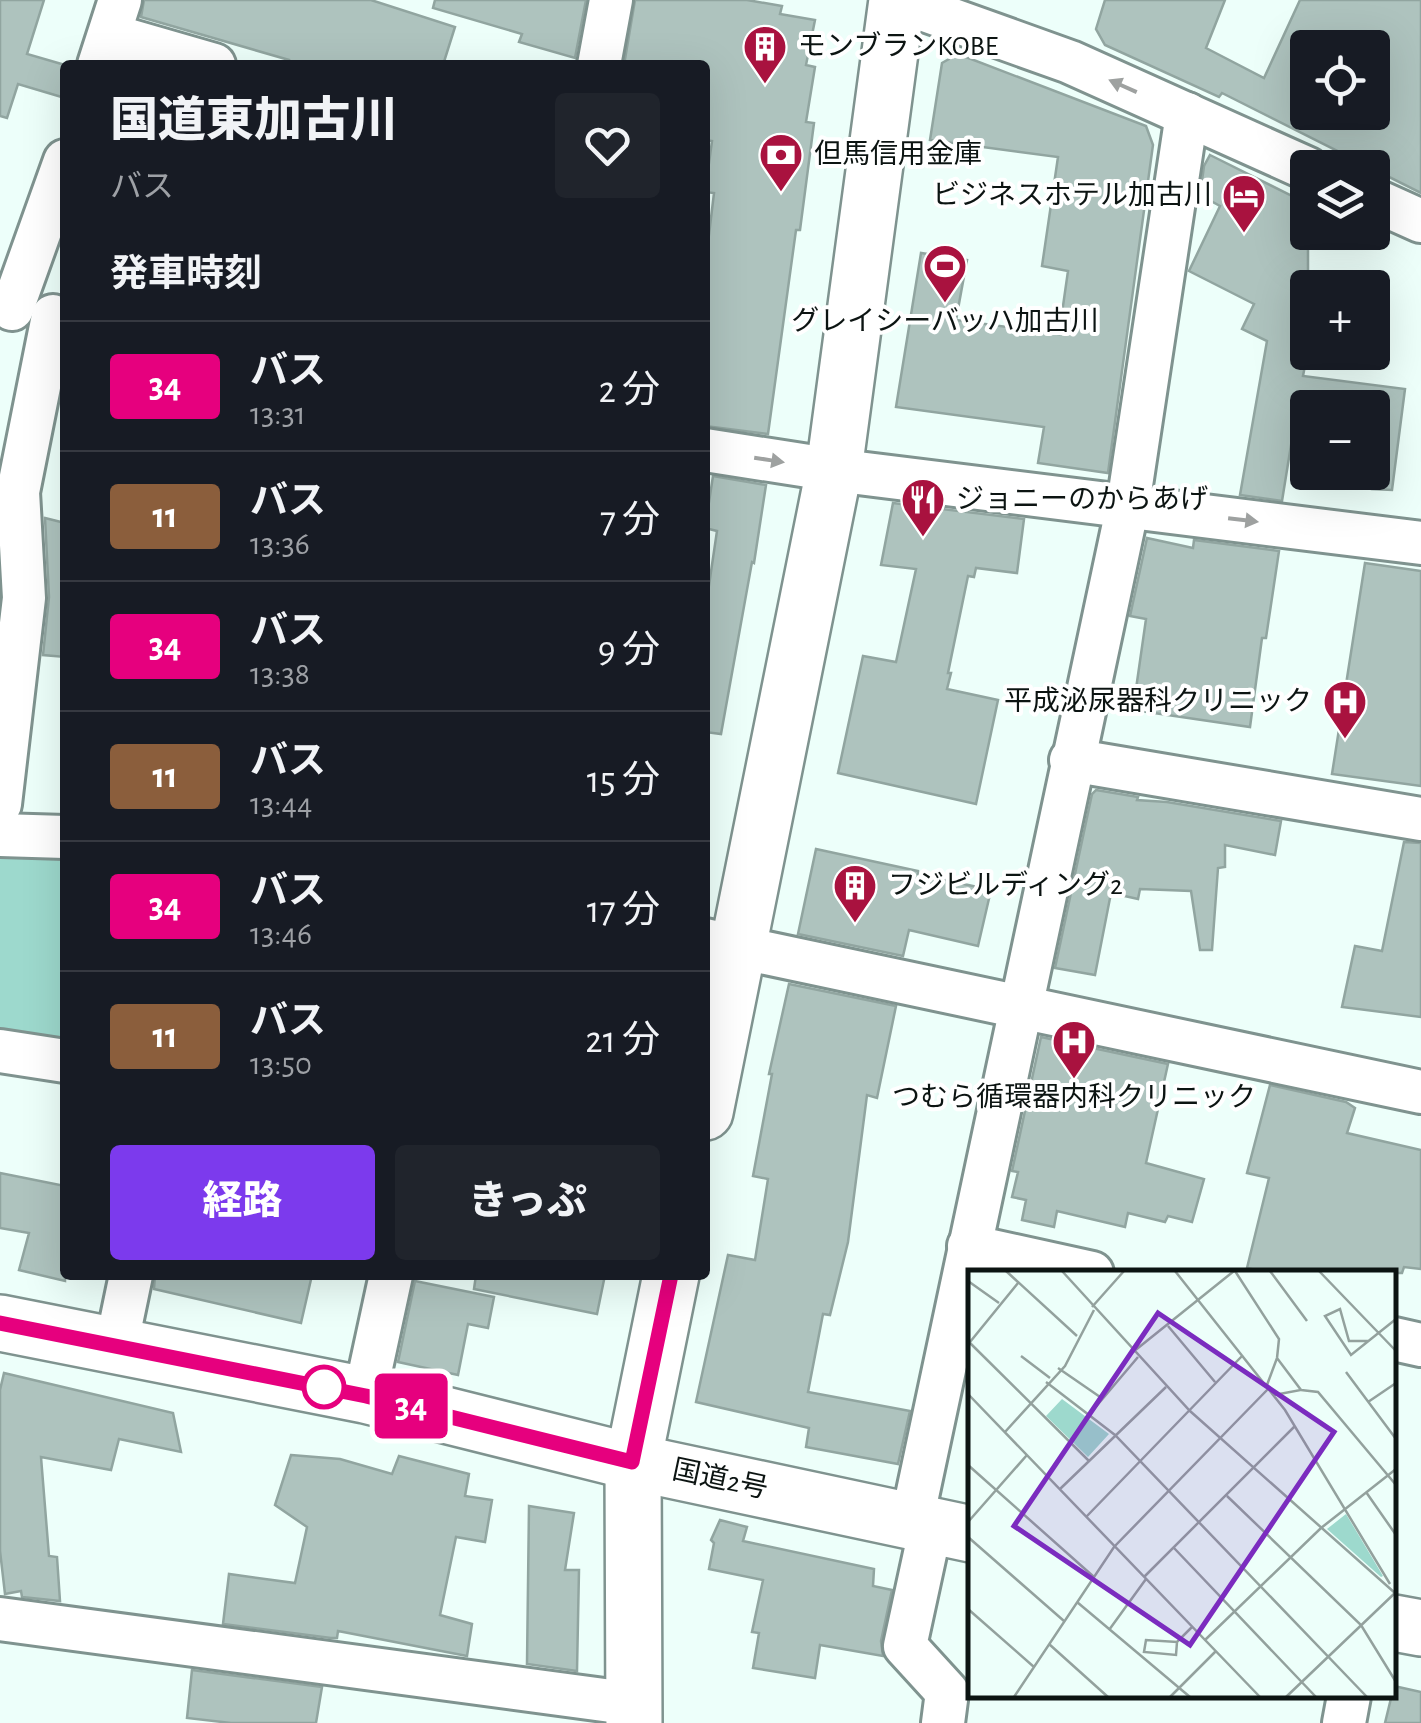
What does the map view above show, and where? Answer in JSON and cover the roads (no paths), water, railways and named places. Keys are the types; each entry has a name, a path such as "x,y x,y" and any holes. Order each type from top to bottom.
{"main road":[{"path":"710,1062 722,943 834,470 897,0"},
{"path":"634,1714 632,1462 671,1280"},
{"name":"国道2号","path":"0,1323 366,1396 632,1462 938,1527"},
{"path":"1396,1622 1421,1628"}],"street":[{"path":"600,60 611,0"},
{"path":"897,0 961,9 1290,161"},
{"path":"110,33 198,60"},
{"path":"943,1723 947,1692 905,1646 938,1527 970,1246 1128,506 1188,114"},
{"path":"0,804 8,681 24,598 18,492 32,313 60,184"},
{"path":"1390,207 1421,221"},
{"path":"710,451 834,470 1421,543"},
{"path":"1071,760 1421,818"},
{"path":"0,835 60,837"},
{"path":"722,943 1421,1092"},
{"path":"0,1050 60,1060"},
{"path":"970,1246 1078,1270"},
{"path":"116,1348 130,1280"},
{"path":"366,1396 390,1280"},
{"path":"1396,1338 1421,1344"},
{"path":"0,1618 634,1714"},
{"path":"1344,1723 1349,1698"}],"place":[{"name":"モンブランKOBE","path":"765,85"},
{"name":"但馬信用金庫","path":"781,193"},
{"name":"ビジネスホテル加古川","path":"1244,234"},
{"name":"グレイシーバッハ加古川","path":"945,304"},
{"name":"ジョニーのからあげ","path":"923,538"},
{"name":"平成泌尿器科クリニック","path":"1345,740"},
{"name":"フジビルディング2","path":"855,924"},
{"name":"つむら循環器内科クリニック","path":"1074,1080"}]}
